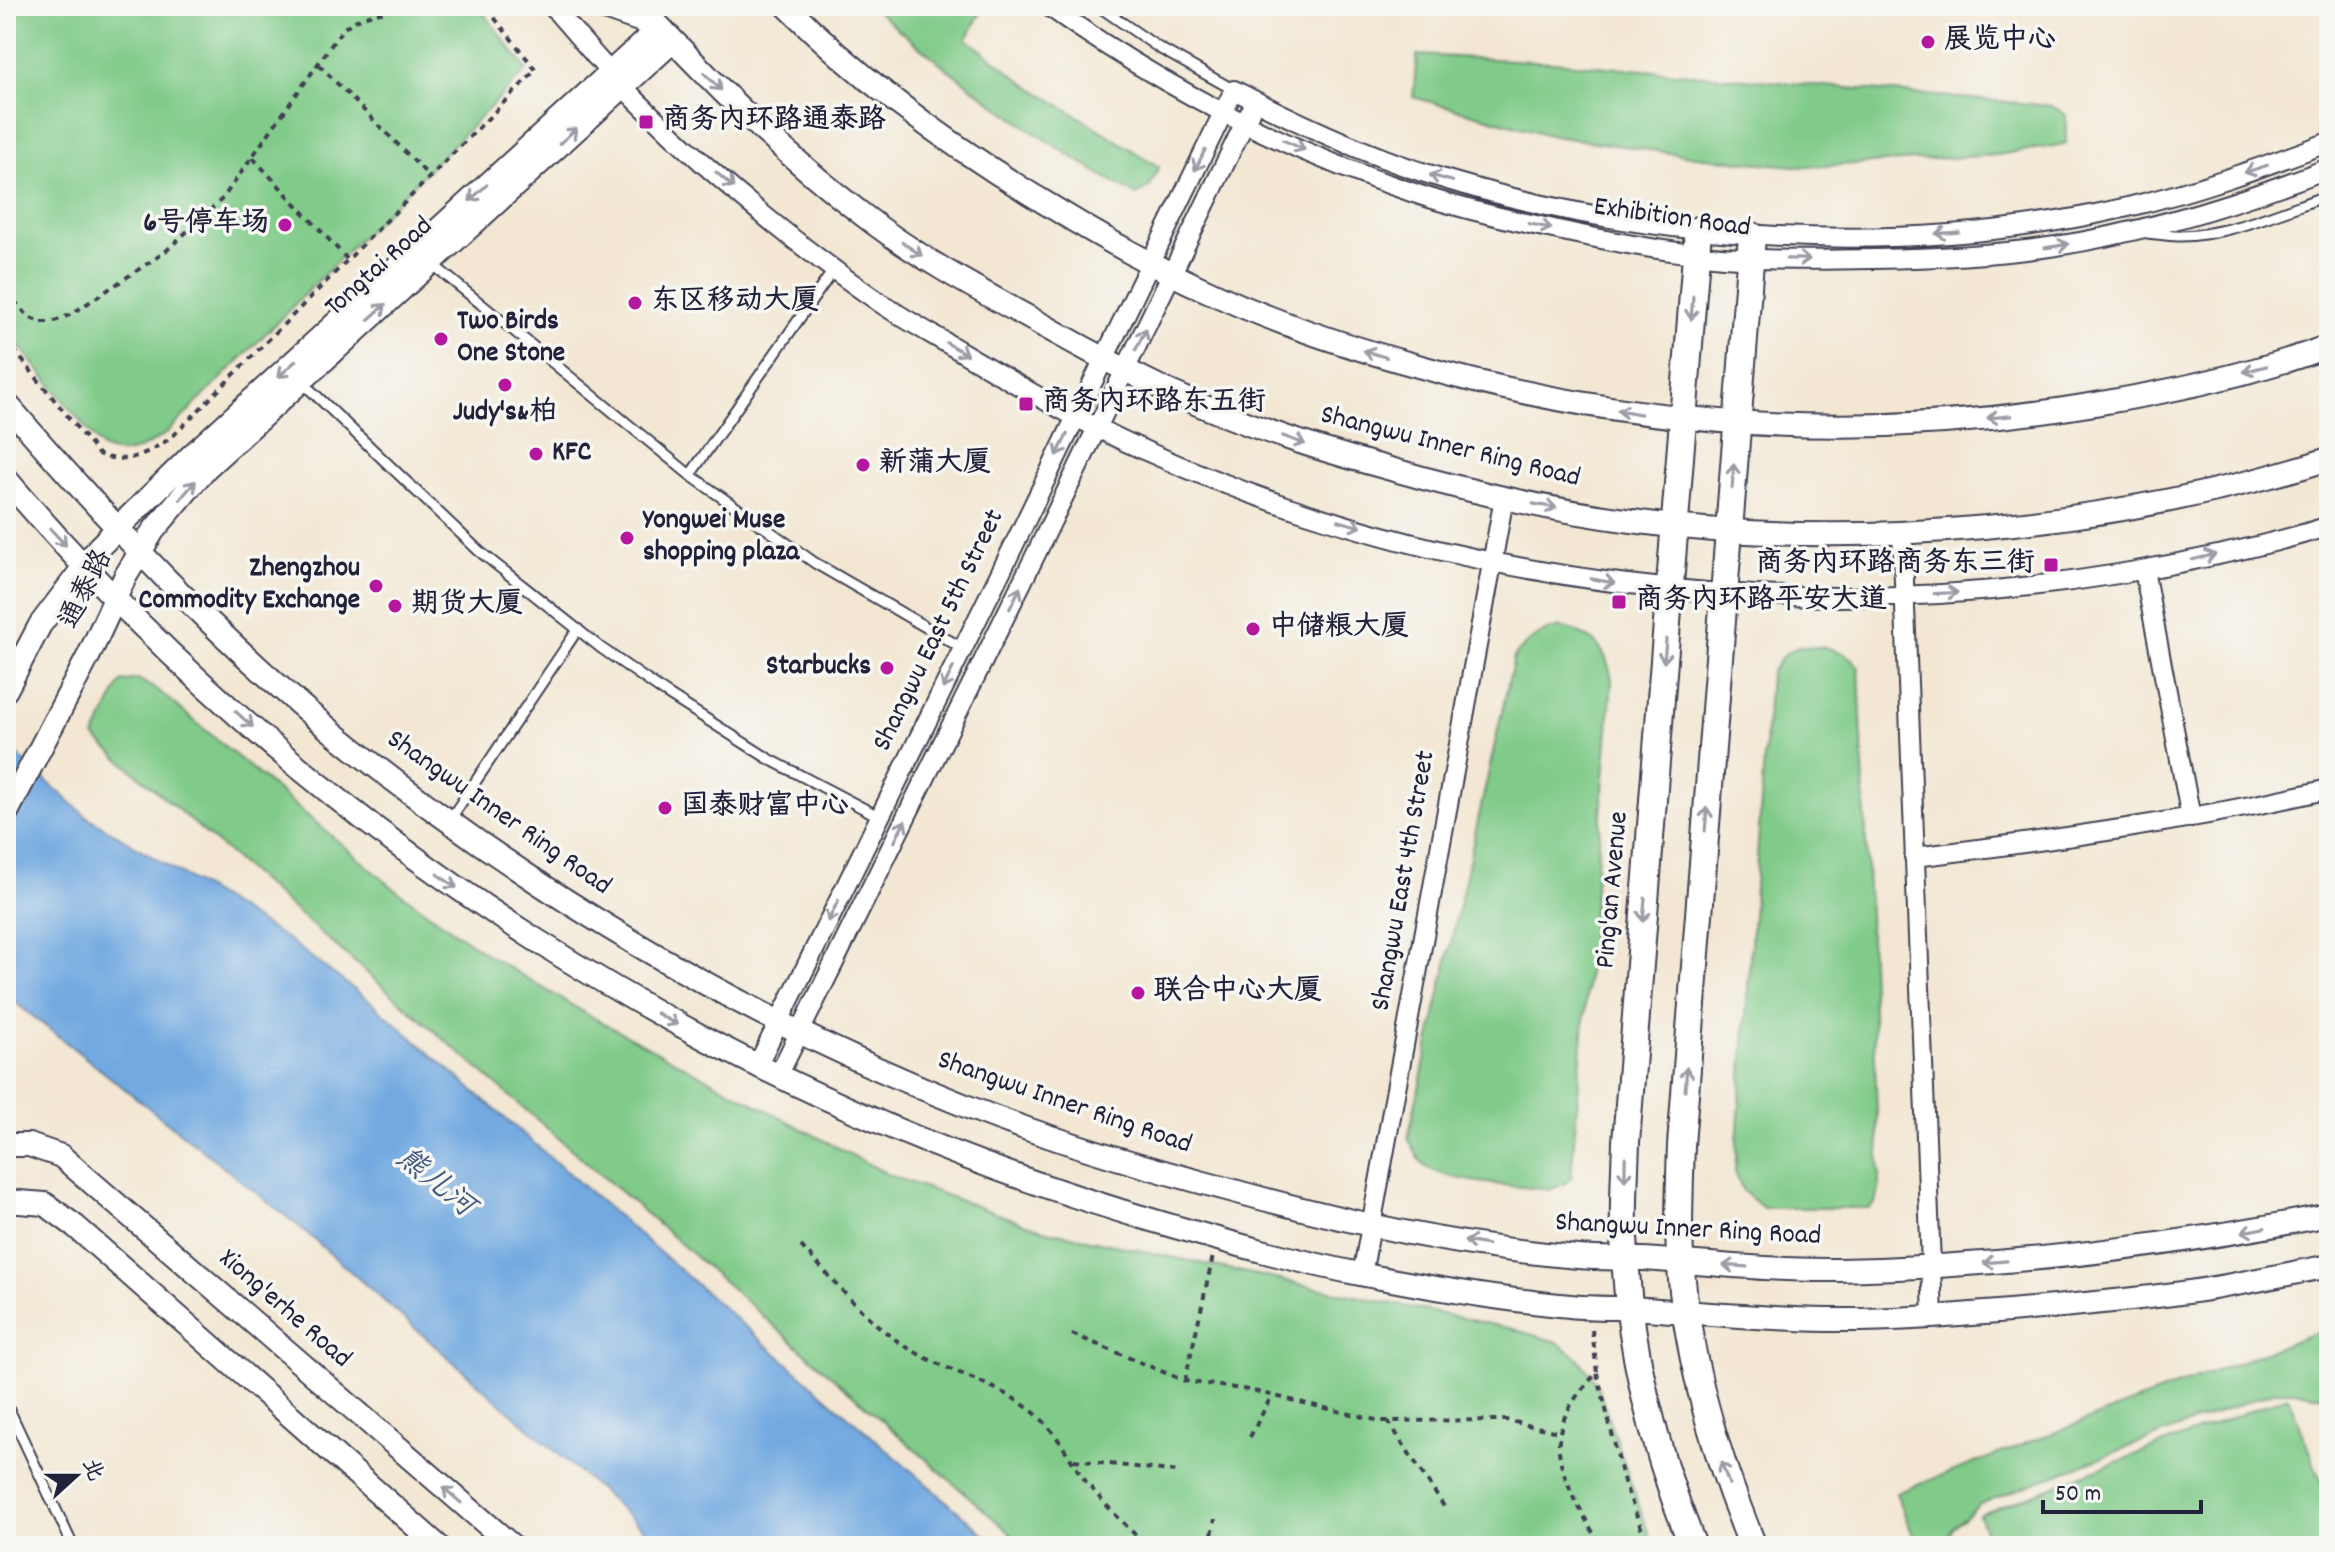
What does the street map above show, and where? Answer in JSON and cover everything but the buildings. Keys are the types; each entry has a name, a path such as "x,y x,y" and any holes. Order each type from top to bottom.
{"main road":[{"name":"Ping'an Avenue","path":"1693,1546 1655,1439 1630,1308 1626,1258 1626,1142 1698,242"},
{"path":"1751,247 1681,1145 1679,1233 1687,1312 1709,1425 1753,1546"}],"street":[{"path":"552,6 617,79 730,186 882,304 997,373 1145,451 1285,505 1491,561 1621,585 1818,599 2048,585 2144,570 2329,526"},
{"path":"599,6 666,34"},
{"name":"Shangwu Inner Ring Road","path":"640,6 769,138 864,216 975,289 1171,392 1306,444 1422,479 1630,521 1818,534 1962,528 2040,521 2141,505 2289,472 2329,459"},
{"path":"787,6 896,100 989,169 1172,273 1266,315 1394,360 1526,393 1644,415 1737,424 1818,427 1954,422 2027,415 2163,391 2260,368 2329,346"},
{"name":"Exhibition Road","path":"1048,6 1157,76 1223,112 1344,167 1415,194 1591,237 1943,258 2059,246 2133,231 2195,214 2329,168"},
{"name":"Tongtai Road","path":"118,528 193,454 666,34"},
{"name":"Tongtai Road","path":"140,552 153,531 206,468 431,263 617,79"},
{"name":"Shangwu East 5th Street","path":"757,1066 1234,90"},
{"name":"Exhibition Road","path":"1234,90 1352,146 1422,172 1698,242"},
{"name":"Shangwu East 5th Street","path":"778,1076 1255,101"},
{"name":"Exhibition Road","path":"1751,247 2055,222 2188,191 2329,142"},
{"name":"Shangwu Inner Ring Road","path":"6,403 140,552 214,625 332,732 449,821 565,901 700,981 904,1080 1027,1128 1205,1184 1371,1226 1578,1257 1830,1270 1931,1267 2191,1241 2329,1215"},
{"path":"6,479 116,598 180,661 301,770 436,873 538,944 757,1066 884,1125 1010,1175 1108,1208 1362,1275 1492,1296 1590,1307 1830,1320 1933,1316 2198,1291 2329,1266"},
{"name":"Shangwu East 4th Street","path":"1362,1275 1504,498"},
{"name":"通泰路","path":"6,690 40,625 118,528"},
{"path":"1902,531 1933,1316"},
{"name":"通泰路","path":"6,814 140,552"},
{"path":"2144,570 2191,818"},
{"path":"1914,857 2236,811 2329,789"},
{"name":"Xiong'erhe Road","path":"6,1145 29,1145 61,1156 512,1546"},
{"path":"6,1201 45,1204 75,1226 438,1546"}],"lane":[{"path":"1098,6 1159,48 1234,90"},
{"path":"2133,231 2179,236 2200,234 2230,228 2329,195"},
{"path":"431,263 690,475 815,563 962,648"},
{"path":"690,475 834,269"},
{"path":"301,381 479,551 578,629 664,692 769,759 880,817"},
{"path":"449,821 578,629"},
{"path":"6,1403 73,1546"}],"path":[{"path":"360,6 370,14"},
{"path":"6,292 30,318 52,322 70,315 165,252 223,198 342,30 351,22 370,14 408,6"},
{"path":"6,340 98,454 114,461 132,458 171,438 536,70 485,6"},
{"path":"319,64 430,177"},
{"path":"253,158 348,260"},
{"path":"1185,1381 1217,1238"},
{"path":"801,1246 901,1344 1018,1400 1051,1429 1094,1492 1147,1546"},
{"path":"1590,1307 1597,1373 1624,1482 1648,1546"},
{"path":"1072,1334 1185,1381 1272,1395 1388,1421 1506,1420 1558,1432"},
{"path":"1597,1373 1567,1408 1558,1432 1561,1462 1571,1490 1600,1546"},
{"path":"1250,1437 1272,1395"},
{"path":"1388,1421 1445,1508"},
{"path":"1072,1460 1179,1472"},
{"path":"1210,1546 1215,1519"}],"green space":[{"path":"6,6 478,6 527,70 167,433 136,450 120,453 102,448 6,330"},
{"path":"871,6 984,6 967,39 1023,82 1159,167 1150,186 1136,195 1066,153 966,83"},
{"path":"1417,55 1552,62 2052,106 2066,115 2066,144 1997,155 1806,167 1705,158 1553,136 1413,97"},
{"path":"1561,627 1597,645 1606,659 1612,681 1571,1178 1549,1190 1471,1181 1441,1174 1423,1163 1408,1138 1514,657 1534,638"},
{"path":"1798,647 1840,652 1859,667 1880,1185 1875,1203 1869,1208 1763,1208 1743,1191 1735,1172 1770,673 1784,655"},
{"path":"138,679 160,692 396,890 486,954 590,1016 889,1175 1043,1230 1513,1329 1557,1342 1578,1358 1596,1382 1653,1546 1025,1546 94,737 121,682"},
{"path":"2328,1328 2329,1398 2294,1391 2275,1391 1980,1504 1953,1528 1941,1546 1907,1546 1913,1535 1896,1493"},
{"path":"2288,1396 2329,1503 2329,1546 1991,1546 1979,1515"}],"water":[{"name":"熊儿河","path":"6,745 86,816 287,939 371,1002 998,1546 663,1546 301,1228 6,995"}],"place":[{"name":"展览中心","path":"1928,42"},
{"name":"商务内环路通泰路","path":"646,122"},
{"name":"6号停车场","path":"285,225"},
{"name":"东区移动大厦","path":"635,303"},
{"name":"Two Birds One Stone","path":"441,339"},
{"name":"Judy's&柏","path":"505,385"},
{"name":"商务内环路东五街","path":"1026,404"},
{"name":"KFC","path":"536,454"},
{"name":"新蒲大厦","path":"863,465"},
{"name":"Yongwei Muse shopping plaza","path":"627,538"},
{"name":"商务内环路商务东三街","path":"2051,565"},
{"name":"Zhengzhou Commodity Exchange","path":"376,586"},
{"name":"商务内环路平安大道","path":"1619,602"},
{"name":"期货大厦","path":"395,606"},
{"name":"中储粮大厦","path":"1253,629"},
{"name":"Starbucks","path":"887,668"},
{"name":"国泰财富中心","path":"665,808"},
{"name":"联合中心大厦","path":"1138,993"}]}
